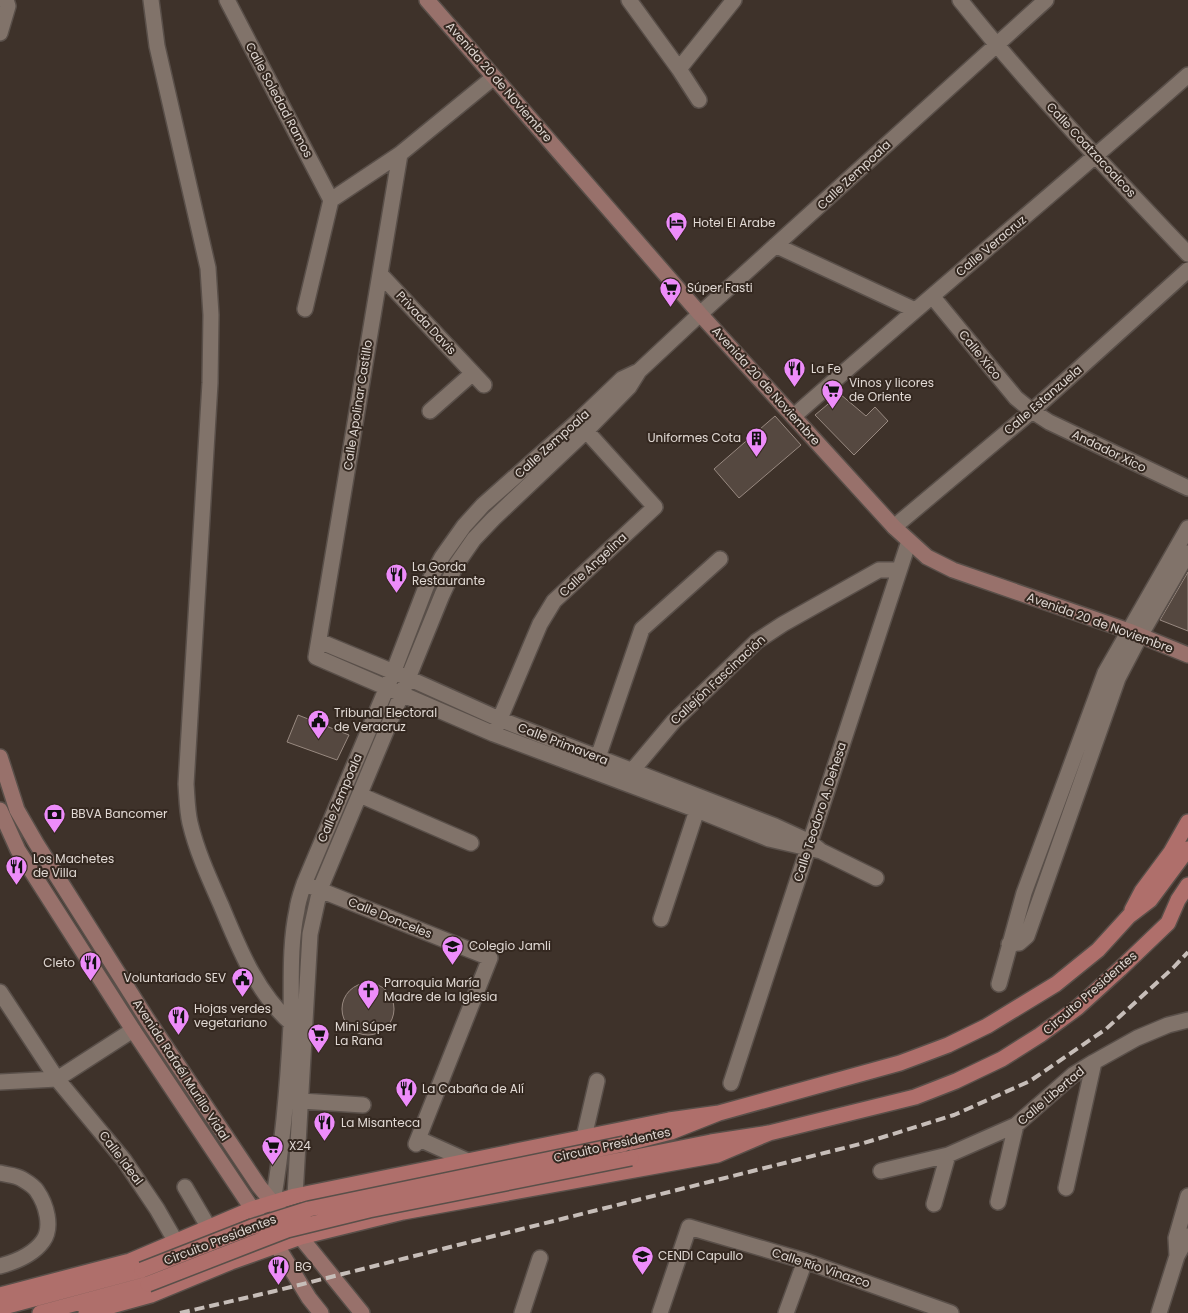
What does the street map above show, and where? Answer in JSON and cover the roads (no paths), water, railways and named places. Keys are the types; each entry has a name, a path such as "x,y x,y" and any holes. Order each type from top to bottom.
{"main road":[{"name":"Avenida 20 de Noviembre","path":"427,0 700,314 894,526 927,557 953,570 1188,655"},
{"name":"Avenida Rafaél Murillo Vidal","path":"0,757 17,810 148,1019 245,1166 362,1313"},
{"name":"Avenida Rafaél Murillo Vidal","path":"0,810 18,850 133,1030 277,1246 309,1298 321,1313"},
{"path":"1129,916 1142,890 1171,852 1188,822"},
{"name":"Circuito Presidentes","path":"0,1308 142,1270 252,1227 309,1209 624,1144 671,1132 718,1113 900,1063 948,1045 1022,1006 1056,984 1098,950 1129,916 1150,900 1188,849"},
{"name":"Circuito Presidentes","path":"40,1313 148,1284 262,1239 305,1225 378,1208 711,1142 769,1133 915,1097 956,1081 1002,1059 1040,1036 1077,1008 1168,923 1178,900 1188,885"},
{"path":"1168,923 1188,909"},
{"path":"0,1295 130,1261 252,1209 295,1196 669,1120 718,1113"},
{"path":"203,1134 218,1125"},
{"path":"86,1313 151,1295 231,1262 301,1237 404,1212 717,1155 769,1133"},
{"path":"395,1175 387,1186 388,1200 391,1206 404,1212"},
{"path":"213,1226 228,1235 233,1249 231,1262"}],"street":[{"path":"151,0 157,46 208,268 211,315 210,383 186,784 190,820 198,852 240,950 265,996 278,1012 298,1023"},
{"name":"Calle Soledad Ramos","path":"227,0 331,200"},
{"path":"628,0 679,69 699,100"},
{"path":"679,69 734,0"},
{"name":"Calle Coatzacoalcos","path":"960,0 996,45 1096,157 1188,254"},
{"name":"Calle Zempoala","path":"295,1196 301,1101 294,931 297,910 304,884 393,673 426,587 442,557 464,526 483,505 629,387 640,371 700,314 1046,0"},
{"path":"0,33 10,2"},
{"name":"Calle Veracruz","path":"794,416 915,310 1096,157 1188,75"},
{"path":"305,309 331,200 400,154 494,77"},
{"name":"Calle Apolinar Castillo","path":"316,657 400,154"},
{"path":"777,246 915,310"},
{"name":"Calle Estanzuela","path":"894,526 1032,411 1188,270"},
{"name":"Privada Davis","path":"380,274 484,385"},
{"name":"Calle Xico","path":"932,296 1016,398 1032,411"},
{"path":"430,411 473,373"},
{"name":"Andador Xico","path":"1032,411 1050,422 1188,488"},
{"name":"Calle Zempoala","path":"273,1202 310,934 320,889 442,595 456,566 474,539 582,426"},
{"name":"Calle Angelina","path":"494,734 540,624 554,601 655,508 582,426"},
{"path":"999,984 1024,893 1112,676 1188,528"},
{"name":"Calle Teodoro A. Dehesa","path":"731,1083 813,848 909,541"},
{"path":"1134,634 1188,553"},
{"path":"596,765 642,629 720,559"},
{"name":"Callejón Fascinación","path":"631,772 673,722 757,640 879,570 899,570"},
{"name":"Calle Primavera","path":"319,641 408,678 697,810 769,839 813,848"},
{"name":"Calle Primavera","path":"316,657 494,734 596,765 631,772 776,826 813,848"},
{"path":"360,795 471,843"},
{"path":"661,919 697,810"},
{"path":"813,848 876,878"},
{"name":"Calle Donceles","path":"304,884 490,958 418,1142 468,1161"},
{"name":"Calle Ideal","path":"0,992 57,1079 124,1160 157,1209 176,1242"},
{"name":"Calle Libertad","path":"881,1171 948,1155 1016,1126 1073,1075 1094,1062 1137,1038 1168,1025 1188,1020"},
{"path":"0,1082 57,1079 133,1030"},
{"path":"1066,1188 1094,1062"},
{"path":"584,1137 597,1080"},
{"path":"301,1101 363,1105"},
{"path":"998,1202 1016,1126"},
{"path":"934,1204 948,1155"},
{"path":"0,1173 21,1178 37,1189 46,1208 48,1222 44,1241 31,1253 0,1266"},
{"path":"185,1187 213,1226"},
{"path":"1177,1256 1176,1238 1188,1196"},
{"name":"Calle Río Vinazco","path":"660,1313 689,1227 804,1261 911,1306 951,1313"},
{"path":"1159,1313 1177,1256 1188,1236"},
{"path":"522,1313 540,1258"},
{"path":"786,1313 804,1261"}],"railway":[{"path":"180,1313 275,1291 864,1143 954,1115 1030,1081 1106,1029 1188,952"}],"place":[{"name":"Hotel El Arabe","path":"677,242"},
{"name":"Súper Fasti","path":"671,307"},
{"name":"La Fe","path":"795,388"},
{"name":"Vinos y licores de Oriente","path":"833,409"},
{"name":"Uniformes Cota","path":"757,457"},
{"name":"La Gorda Restaurante","path":"396,593"},
{"name":"Tribunal Electoral de Veracruz","path":"318,739"},
{"name":"BBVA Bancomer","path":"55,833"},
{"name":"Los Machetes de Villa","path":"17,885"},
{"name":"Colegio Jamli","path":"453,965"},
{"name":"Cleto","path":"91,982"},
{"name":"Voluntariado SEV","path":"242,997"},
{"name":"Parroquia María Madre de la Iglesia","path":"368,1009"},
{"name":"Hojas verdes vegetariano","path":"178,1035"},
{"name":"Mini Súper La Rana","path":"319,1053"},
{"name":"La Cabaña de Alí","path":"406,1108"},
{"name":"La Misanteca","path":"325,1142"},
{"name":"X24","path":"273,1165"},
{"name":"CENDI Capullo","path":"642,1275"},
{"name":"BG","path":"279,1286"}]}
